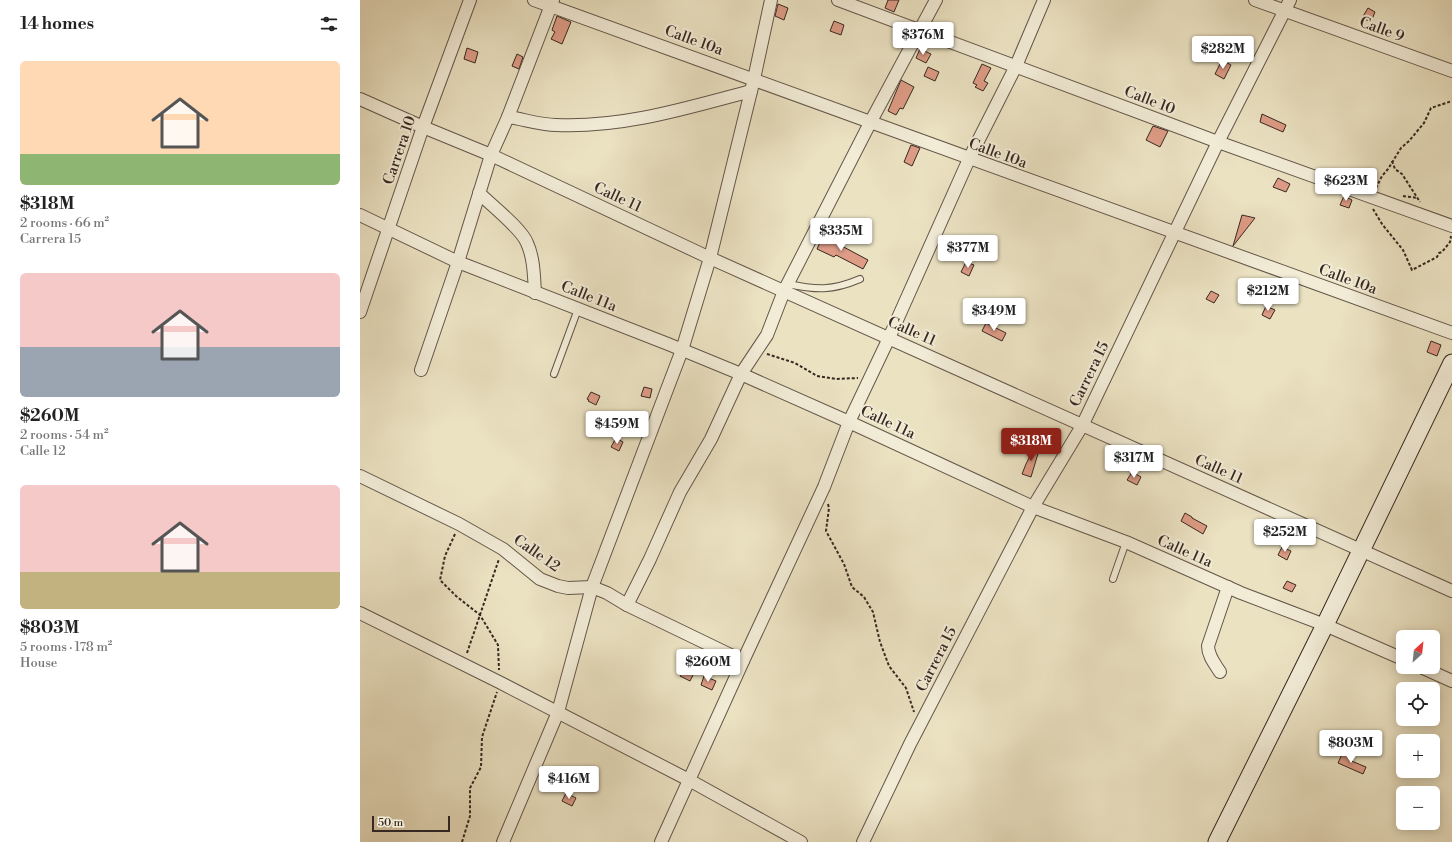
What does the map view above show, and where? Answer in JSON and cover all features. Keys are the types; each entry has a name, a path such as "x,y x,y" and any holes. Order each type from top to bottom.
{"street":[{"name":"Carrera 10","path":"360,312 423,127 470,0"},
{"name":"Calle 10a","path":"534,0 552,3 752,85 870,123 1452,333"},
{"path":"502,842 558,712 592,587 682,350 710,258 771,0"},
{"name":"Calle 10","path":"838,0 1218,142 1452,226"},
{"path":"627,604 650,559 680,492 711,439 741,374 767,335 786,288 870,123 936,0"},
{"path":"661,842 742,661 824,487 849,422 889,338 969,159 1016,66 1044,0"},
{"name":"Calle 9","path":"1255,0 1287,5 1452,71"},
{"path":"421,370 458,262 491,155 508,117 552,3"},
{"name":"Carrera 15","path":"862,842 910,744 1033,507 1082,426 1218,142 1287,5"},
{"path":"508,117 554,125 592,124 639,119 752,85"},
{"name":"Calle 11","path":"360,99 491,155 710,258 786,288 889,338 1082,426 1452,591"},
{"path":"479,194 521,232 527,241 532,258 535,292"},
{"name":"Calle 11a","path":"360,215 458,262 741,374 1033,507 1126,542 1228,587 1325,625 1396,656"},
{"path":"1217,842 1325,625 1452,362"},
{"name":"Calle 12","path":"360,476 459,524 503,549 540,579 568,588 592,587 607,593 742,661"},
{"path":"1220,672 1211,658 1208,651 1208,646 1228,587"},
{"path":"360,613 558,712 689,780 801,842"},
{"path":"1436,674 1452,681"}],"lane":[{"path":"786,288 833,288 844,286 860,279"},
{"path":"554,374 578,309"},
{"path":"1113,579 1126,542"}],"path":[{"path":"1452,101 1432,108 1424,124 1401,148 1392,160 1382,176 1372,198 1371,205 1382,224 1403,250 1412,270 1437,257 1450,242 1452,233"},
{"path":"1392,160 1395,169 1402,174 1420,202 1425,204"},
{"path":"759,347 766,354 795,363 817,376 836,379 871,377"},
{"path":"824,487 829,508 826,531 844,564 852,587 864,598 872,612 880,642 889,666 906,688 916,718 922,723"},
{"path":"463,664 503,549"}],"building":[{"path":"888,0 899,0 894,12 885,8"},
{"path":"778,4 788,8 784,20 775,16"},
{"path":"1368,8 1375,12 1371,22 1362,18"},
{"path":"557,16 571,22 562,44 551,39 555,32 552,30"},
{"path":"834,21 844,25 841,35 830,31"},
{"path":"467,48 478,52 475,63 464,59"},
{"path":"920,49 931,54 926,63 916,58"},
{"path":"517,54 523,57 519,69 512,66"},
{"path":"1222,60 1231,65 1224,79 1215,74"},
{"path":"982,64 991,68 984,81 988,83 983,91 975,87 977,85 973,83"},
{"path":"928,67 939,72 935,81 924,76"},
{"path":"901,80 914,87 903,109 900,108 896,115 888,111"},
{"path":"1262,114 1286,125 1283,132 1260,122"},
{"path":"1153,126 1168,131 1160,147 1146,140"},
{"path":"911,145 920,148 912,166 904,162"},
{"path":"1278,178 1290,184 1286,192 1273,187"},
{"path":"1344,196 1352,200 1349,208 1340,205"},
{"path":"1242,215 1255,218 1233,246"},
{"path":"823,236 868,260 863,269 836,255 834,257 817,249"},
{"path":"966,262 974,265 969,276 961,272"},
{"path":"1211,291 1219,295 1214,303 1206,299"},
{"path":"1266,306 1275,310 1270,319 1262,315"},
{"path":"986,323 1006,333 1002,341 982,331"},
{"path":"1431,341 1441,345 1437,356 1427,352"},
{"path":"644,387 652,389 650,398 641,396"},
{"path":"591,392 600,396 596,405 587,399"},
{"path":"634,416 644,420 639,430 629,426"},
{"path":"616,438 623,442 619,451 611,447"},
{"path":"1035,446 1040,447 1031,477 1022,474"},
{"path":"1132,472 1141,477 1137,485 1127,480"},
{"path":"1185,513 1207,526 1203,534 1181,521"},
{"path":"1282,547 1291,551 1287,560 1278,555"},
{"path":"1287,581 1296,585 1292,592 1283,588"},
{"path":"684,669 694,673 690,681 680,676"},
{"path":"704,676 716,681 712,690 701,685"},
{"path":"1343,752 1351,755 1349,760 1366,767 1363,774 1338,763"},
{"path":"566,793 576,798 572,806 562,801"}]}
